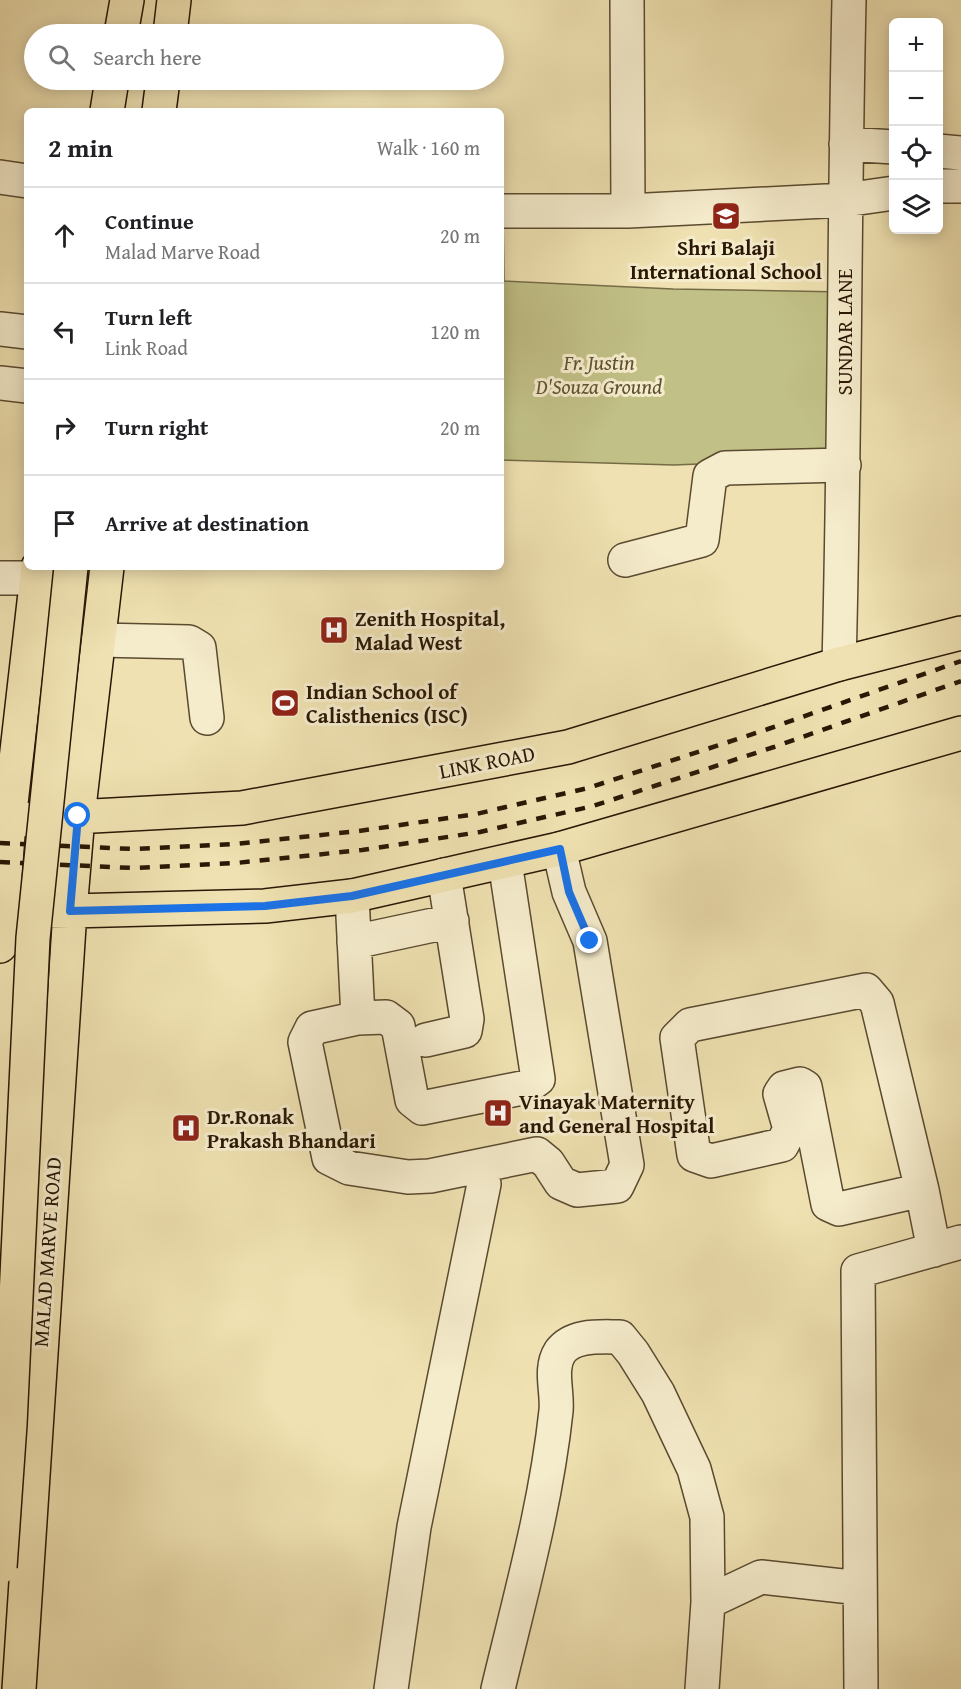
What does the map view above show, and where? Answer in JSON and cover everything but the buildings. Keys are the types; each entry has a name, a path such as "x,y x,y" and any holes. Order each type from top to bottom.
{"main road":[{"path":"123,24 127,0"},
{"path":"171,24 174,0"},
{"path":"107,108 110,90"},
{"path":"159,108 162,90"},
{"path":"0,1567 10,1424 33,938 71,570"},
{"name":"MALAD MARVE ROAD","path":"20,1689 70,911 78,816 107,570"},
{"path":"0,946 5,821 38,573"},
{"name":"LINK ROAD","path":"5,821 242,808 568,747 839,664 961,633"},
{"path":"1,910 70,911 265,906 352,896 560,849 961,733"}],"street":[{"path":"627,0 628,211"},
{"name":"SUNDAR LANE","path":"839,664 844,465 845,200 849,0"},
{"path":"846,144 889,147"},
{"path":"943,151 961,153"},
{"path":"0,177 24,181"},
{"path":"943,185 961,186"},
{"path":"504,211 628,211 845,200 889,194"},
{"path":"0,329 24,332"},
{"path":"0,383 24,386"},
{"path":"625,560 702,540 710,476 725,468 844,465"},
{"path":"0,578 38,573"},
{"path":"99,640 189,642 199,648 207,718"},
{"path":"505,862 538,1079 527,1087 423,1108 412,1100 398,1026 386,1017 358,1018 312,1028 305,1042 329,1158 349,1168 408,1177 430,1176 537,1154 548,1163 561,1183 577,1190 617,1186 627,1165 590,941 569,892 560,849"},
{"path":"426,1040 465,1031 467,1019 444,876"},
{"path":"352,896 358,1018"},
{"path":"354,942 452,921"},
{"path":"861,1689 858,1271 948,1246 922,1190 877,1003 866,990 690,1025 677,1038 694,1155 711,1161 782,1145 790,1129 780,1094 784,1088 800,1084 805,1086 828,1203 839,1209 922,1190"},
{"path":"391,1689 414,1527 484,1184"},
{"path":"498,1689 540,1516 556,1408 554,1374 560,1352 573,1342 591,1337 620,1337 633,1353 658,1393 694,1469 707,1518 708,1602 702,1689"},
{"path":"708,1602 761,1577 860,1588"}],"green space":[{"name":"Fr. Justin D'Souza Ground","path":"504,281 673,289 845,292 844,453 674,465 504,460"}],"railway":[{"path":"0,843 133,849 235,844 359,831 476,814 588,788 768,729 961,661"},
{"path":"0,862 133,868 236,863 362,850 480,832 593,806 774,747 961,681"}],"place":[{"name":"Shri Balaji International School","path":"726,216"},
{"name":"Zenith Hospital, Malad West","path":"334,630"},
{"name":"Indian School of Calisthenics (ISC)","path":"285,703"},
{"name":"Vinayak Maternity and General Hospital","path":"498,1113"},
{"name":"Dr.Ronak Prakash Bhandari","path":"186,1128"}],"route":[{"path":"78,816 70,911 265,906 352,896 560,849 569,892 590,941"}]}
